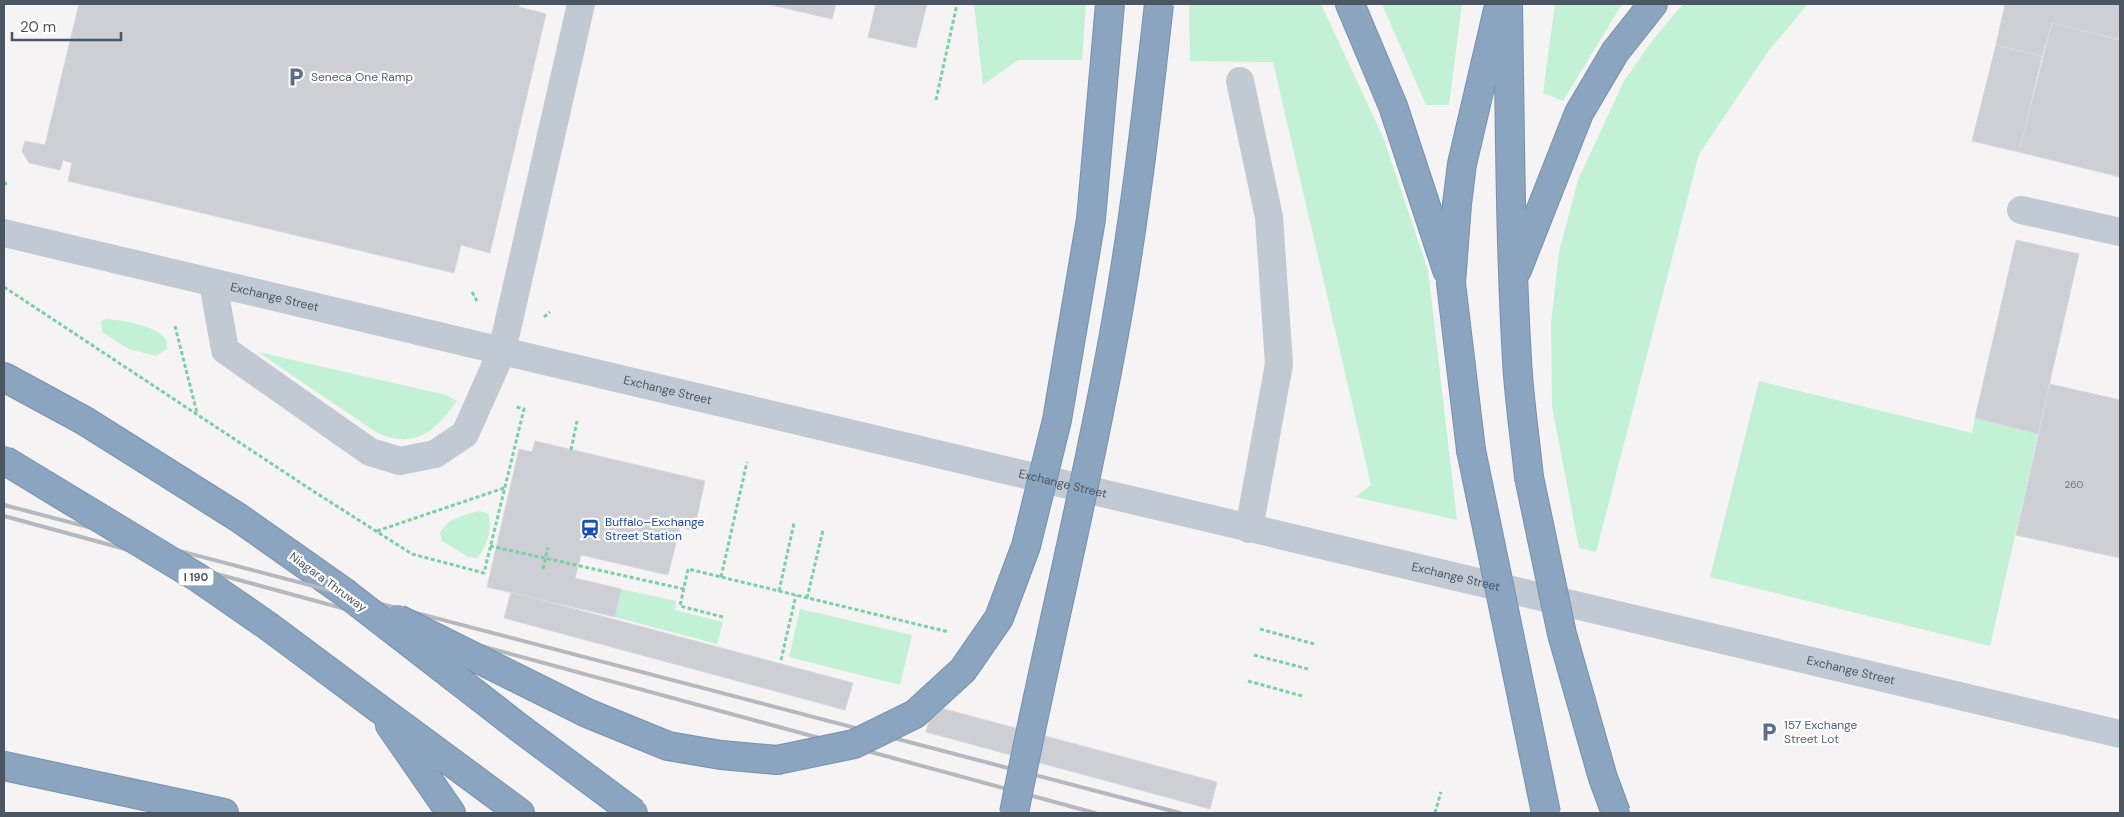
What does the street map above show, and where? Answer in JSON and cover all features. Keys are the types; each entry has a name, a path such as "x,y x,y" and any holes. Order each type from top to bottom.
{"highway":[{"path":"344,592 587,713 668,746 721,755 777,760 854,744 915,714 963,670 999,618 1026,546 1057,420 1091,219 1110,4"},
{"path":"1014,813 1096,428 1116,324 1134,220 1159,4"},
{"path":"1350,4 1393,106 1451,283"},
{"path":"1500,4 1462,164 1451,283 1471,450 1546,813"},
{"path":"1508,4 1511,142 1510,201 1513,279 1517,362 1529,477 1562,634 1603,778 1616,813"},
{"path":"1513,279 1579,114 1615,52 1653,4"},
{"name":"Niagara Thruway","path":"4,377 85,421 239,518 344,592 517,726 634,813"},
{"name":"I 190","path":"4,460 197,577 268,626 520,813"},
{"path":"378,708 451,813"},
{"path":"4,766 224,813"}],"street":[{"path":"213,283 225,350 370,452 400,461 435,454 465,434 502,351 581,4"},
{"path":"1240,81 1268,217 1279,364 1249,529"},
{"path":"2021,210 2120,232"},
{"name":"Exchange Street","path":"4,233 2120,734"}],"path":[{"path":"936,100 957,4"},
{"path":"4,287 412,554 484,573 524,409 516,408"},
{"path":"472,292 477,301"},
{"path":"544,318 550,312"},
{"path":"175,326 198,414"},
{"path":"571,450 577,421"},
{"path":"721,577 747,462"},
{"path":"376,531 504,488"},
{"path":"780,591 794,523"},
{"path":"807,598 823,530"},
{"path":"490,546 684,589"},
{"path":"543,569 548,547"},
{"path":"723,617 680,606 688,569 952,633"},
{"path":"781,660 796,595"},
{"path":"1260,629 1314,644"},
{"path":"1254,655 1308,669"},
{"path":"1248,681 1302,696"},
{"path":"1435,813 1441,792"}],"green space":[{"path":"974,4 1086,4 1082,60 1018,60 983,85"},
{"path":"1189,4 1321,4 1383,137 1428,270 1457,520 1355,497 1371,485 1273,62 1190,61"},
{"path":"1382,4 1462,4 1449,105 1426,105"},
{"path":"1555,4 1622,4 1563,101 1543,93"},
{"path":"1683,4 1808,4 1769,50 1699,154 1596,552 1579,548 1552,406 1551,323 1559,252 1578,180 1624,81 1652,41"},
{"path":"106,319 134,323 154,330 162,335 166,341 167,349 156,356 129,349 102,332 101,321"},
{"path":"258,352 446,395 457,401 432,429 422,435 402,439 390,437 376,432"},
{"path":"1759,381 1972,433 1975,418 2038,434 1990,646 1710,577"},
{"path":"479,511 488,513 490,524 486,543 477,558 468,557 442,541 440,533 447,524 457,518"},
{"path":"621,589 676,601 675,610 723,622 717,644 615,617"},
{"path":"800,609 912,635 900,685 789,657"}],"building":[{"name":"Seneca One Ramp","path":"79,4 519,4 519,7 546,14 490,253 461,245 454,273 68,181 72,163 63,160 60,170 29,163 22,151 25,141 45,145"},
{"path":"767,4 836,4 832,19"},
{"path":"876,4 927,4 916,48 868,37"},
{"path":"2005,4 2120,4 2118,39 2052,23 2042,56 1996,45"},
{"path":"2052,23 2120,40 2120,177 2019,152"},
{"path":"1996,45 2042,56 2019,152 1972,141"},
{"path":"2016,240 2079,254 2038,434 1975,418"},
{"path":"2050,384 2120,400 2120,558 2016,535"},
{"name":"Buffalo–Exchange Street Station","path":"535,441 705,481 694,531 680,527 668,575 581,555 575,578 621,589 615,617 487,587 519,449 532,452"},
{"path":"511,592 853,683 845,710 504,618"},
{"path":"933,706 1217,782 1210,809 926,732"}],"railway":[{"path":"4,505 1180,813"},
{"path":"4,516 1095,813"}],"place":[{"name":"Seneca One Ramp","path":"296,77"},
{"name":"Buffalo–Exchange Street Station","path":"590,529"},
{"name":"157 Exchange Street Lot","path":"1769,732"}]}
